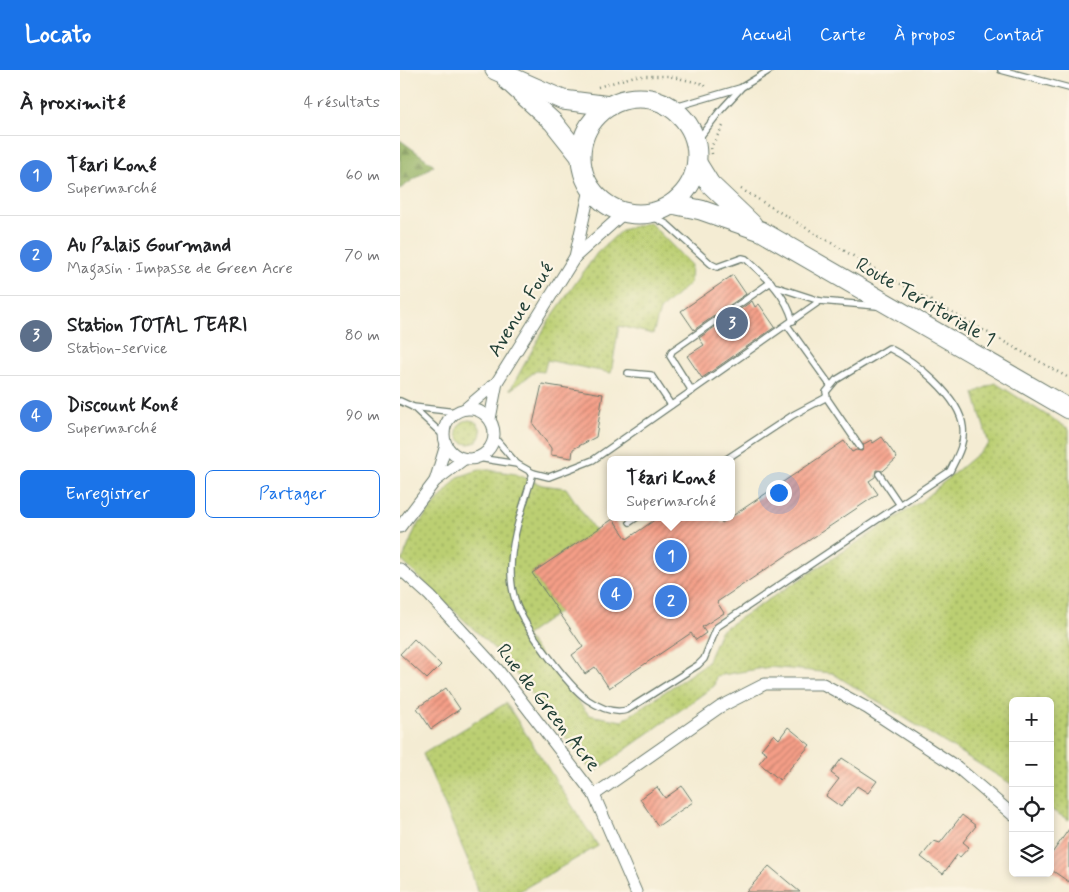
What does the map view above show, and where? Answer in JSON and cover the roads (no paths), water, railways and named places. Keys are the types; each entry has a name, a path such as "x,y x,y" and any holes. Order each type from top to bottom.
{"main road":[{"path":"497,71 563,100 610,106"},
{"path":"497,71 553,122 580,156"},
{"path":"641,98 657,101 672,108 687,123 705,160 684,193 672,204 648,214 624,213 600,200 590,189 583,173 580,156 582,141 588,127 598,115 610,106 625,100 641,98"},
{"name":"Route Territoriale 1","path":"705,160 710,184 760,231"},
{"name":"Route Territoriale 1","path":"672,204 720,216 760,231 1069,409"}],"street":[{"name":"Avenue Foué","path":"575,257 590,189"},
{"name":"Avenue Foué","path":"460,411 497,382 575,257 624,213"},
{"name":"Avenue Foué","path":"490,419 497,382"},
{"path":"400,528 435,481 464,459 478,458 489,450 494,437 490,419 478,410 460,411 446,422 445,440 435,481"},
{"path":"445,440 450,451 464,459"},
{"name":"Rue de Green Acre","path":"400,569 430,596 498,670 594,795 636,892"},
{"path":"594,795 720,707 765,684 823,684 868,708 957,767 1009,812"}],"lane":[{"path":"696,142 720,110 742,87 770,70"},
{"path":"1001,70 1069,88"},
{"path":"672,108 742,87"},
{"path":"648,214 668,225 717,267 742,258 746,259 777,287 786,300 790,323 830,385"},
{"path":"692,391 670,356 672,351 771,282"},
{"path":"777,287 820,301 892,307"},
{"path":"494,437 517,464 533,473 549,477 593,460 820,301"},
{"path":"533,473 515,536 511,572 516,602 527,627 573,685 587,699 599,706 620,712 627,710 704,659 717,627 950,471 962,448 963,426 950,396 905,356 889,348 859,365 830,385 826,397 793,415 731,456"},
{"path":"628,373 651,375 671,405"},
{"path":"826,397 860,447"},
{"path":"400,401 413,407 460,411"},
{"path":"413,407 445,440"},
{"path":"478,458 517,464"},
{"path":"879,474 900,505"}],"place":[{"name":"Station TOTAL TEARI","path":"732,323"},
{"name":"Téari Koné","path":"671,556"},
{"name":"Discount Koné","path":"616,594"},
{"name":"Au Palais Gourmand","path":"671,601"}]}
